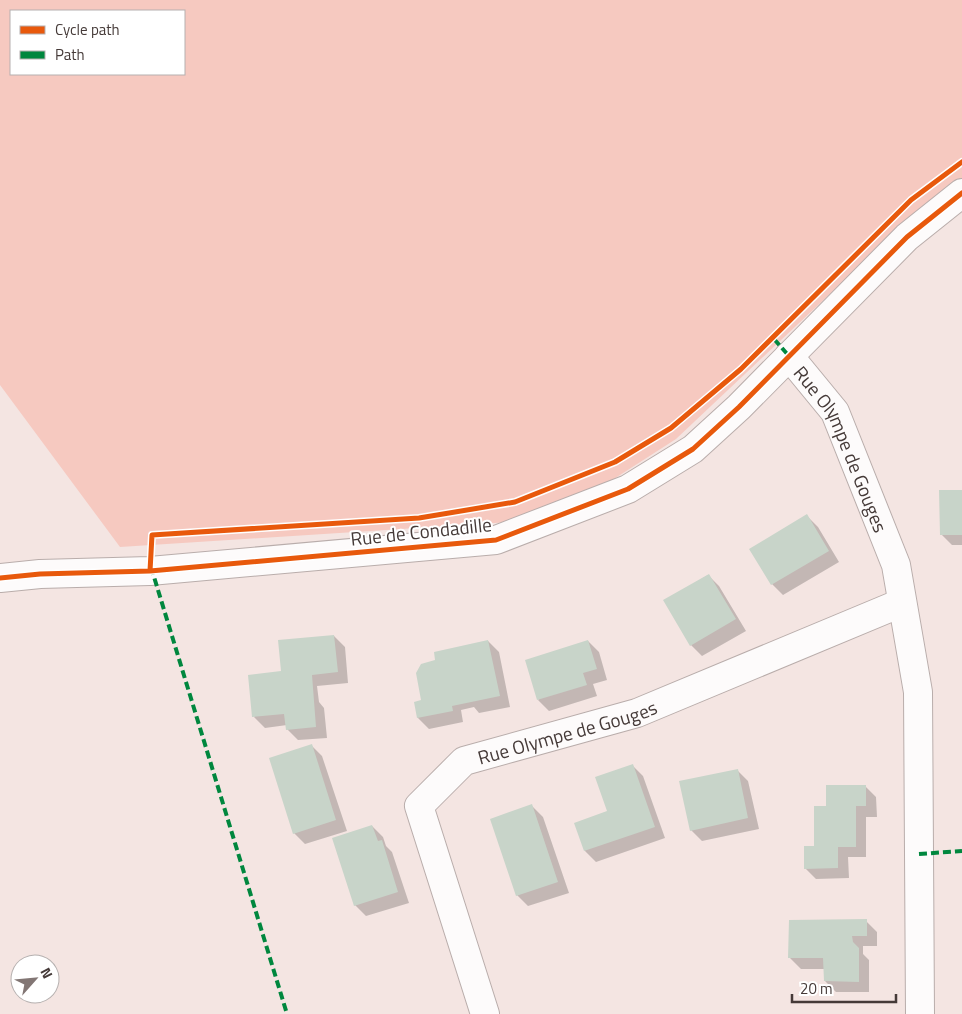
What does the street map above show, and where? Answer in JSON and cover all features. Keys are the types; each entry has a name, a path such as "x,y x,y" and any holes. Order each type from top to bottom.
{"street":[{"name":"Rue de Condadille","path":"0,578 40,574 150,571 496,540 628,489 693,449 790,356 907,237 962,193"},
{"name":"Rue Olympe de Gouges","path":"790,356 835,412 896,565 901,603 918,692 920,1014"},
{"name":"Rue Olympe de Gouges","path":"485,1014 419,806 464,761 637,713 901,603"}],"shaded area":[{"path":"0,0 962,0 962,178 901,227 676,439 606,484 510,522 120,547 0,385"}],"building":[{"path":"939,490 962,490 962,535 940,535"},
{"path":"807,514 829,551 771,585 749,549"},
{"path":"709,574 736,619 690,646 663,600"},
{"path":"334,635 338,672 312,675 316,727 286,730 284,714 252,717 248,675 281,671 278,640"},
{"path":"488,640 500,696 452,706 453,711 417,718 414,702 421,700 416,673 421,664 435,660 434,652"},
{"path":"588,640 597,669 583,673 587,685 537,700 525,660"},
{"path":"312,744 336,820 293,834 269,758"},
{"path":"633,764 655,827 584,851 574,823 607,811 595,777"},
{"path":"738,769 748,818 690,831 679,781"},
{"path":"826,785 866,785 866,806 856,806 856,847 838,847 838,868 804,869 804,846 814,846 814,806 826,806"},
{"path":"532,804 558,882 516,896 490,819"},
{"path":"372,825 378,841 382,840 398,892 354,906 332,838"},
{"path":"867,919 867,936 852,936 853,942 859,948 859,982 824,981 823,958 788,958 789,920"}],"marked path":[{"path":"774,339 789,356"},
{"path":"151,567 287,1014"},
{"path":"919,854 962,851"}],"cycle path":[{"path":"150,571 152,535 419,518 515,502 615,462 671,428 741,369 911,200 962,162"},
{"path":"0,578 40,574 150,571 496,540 628,489 693,449 739,407 907,237 962,193"}]}
